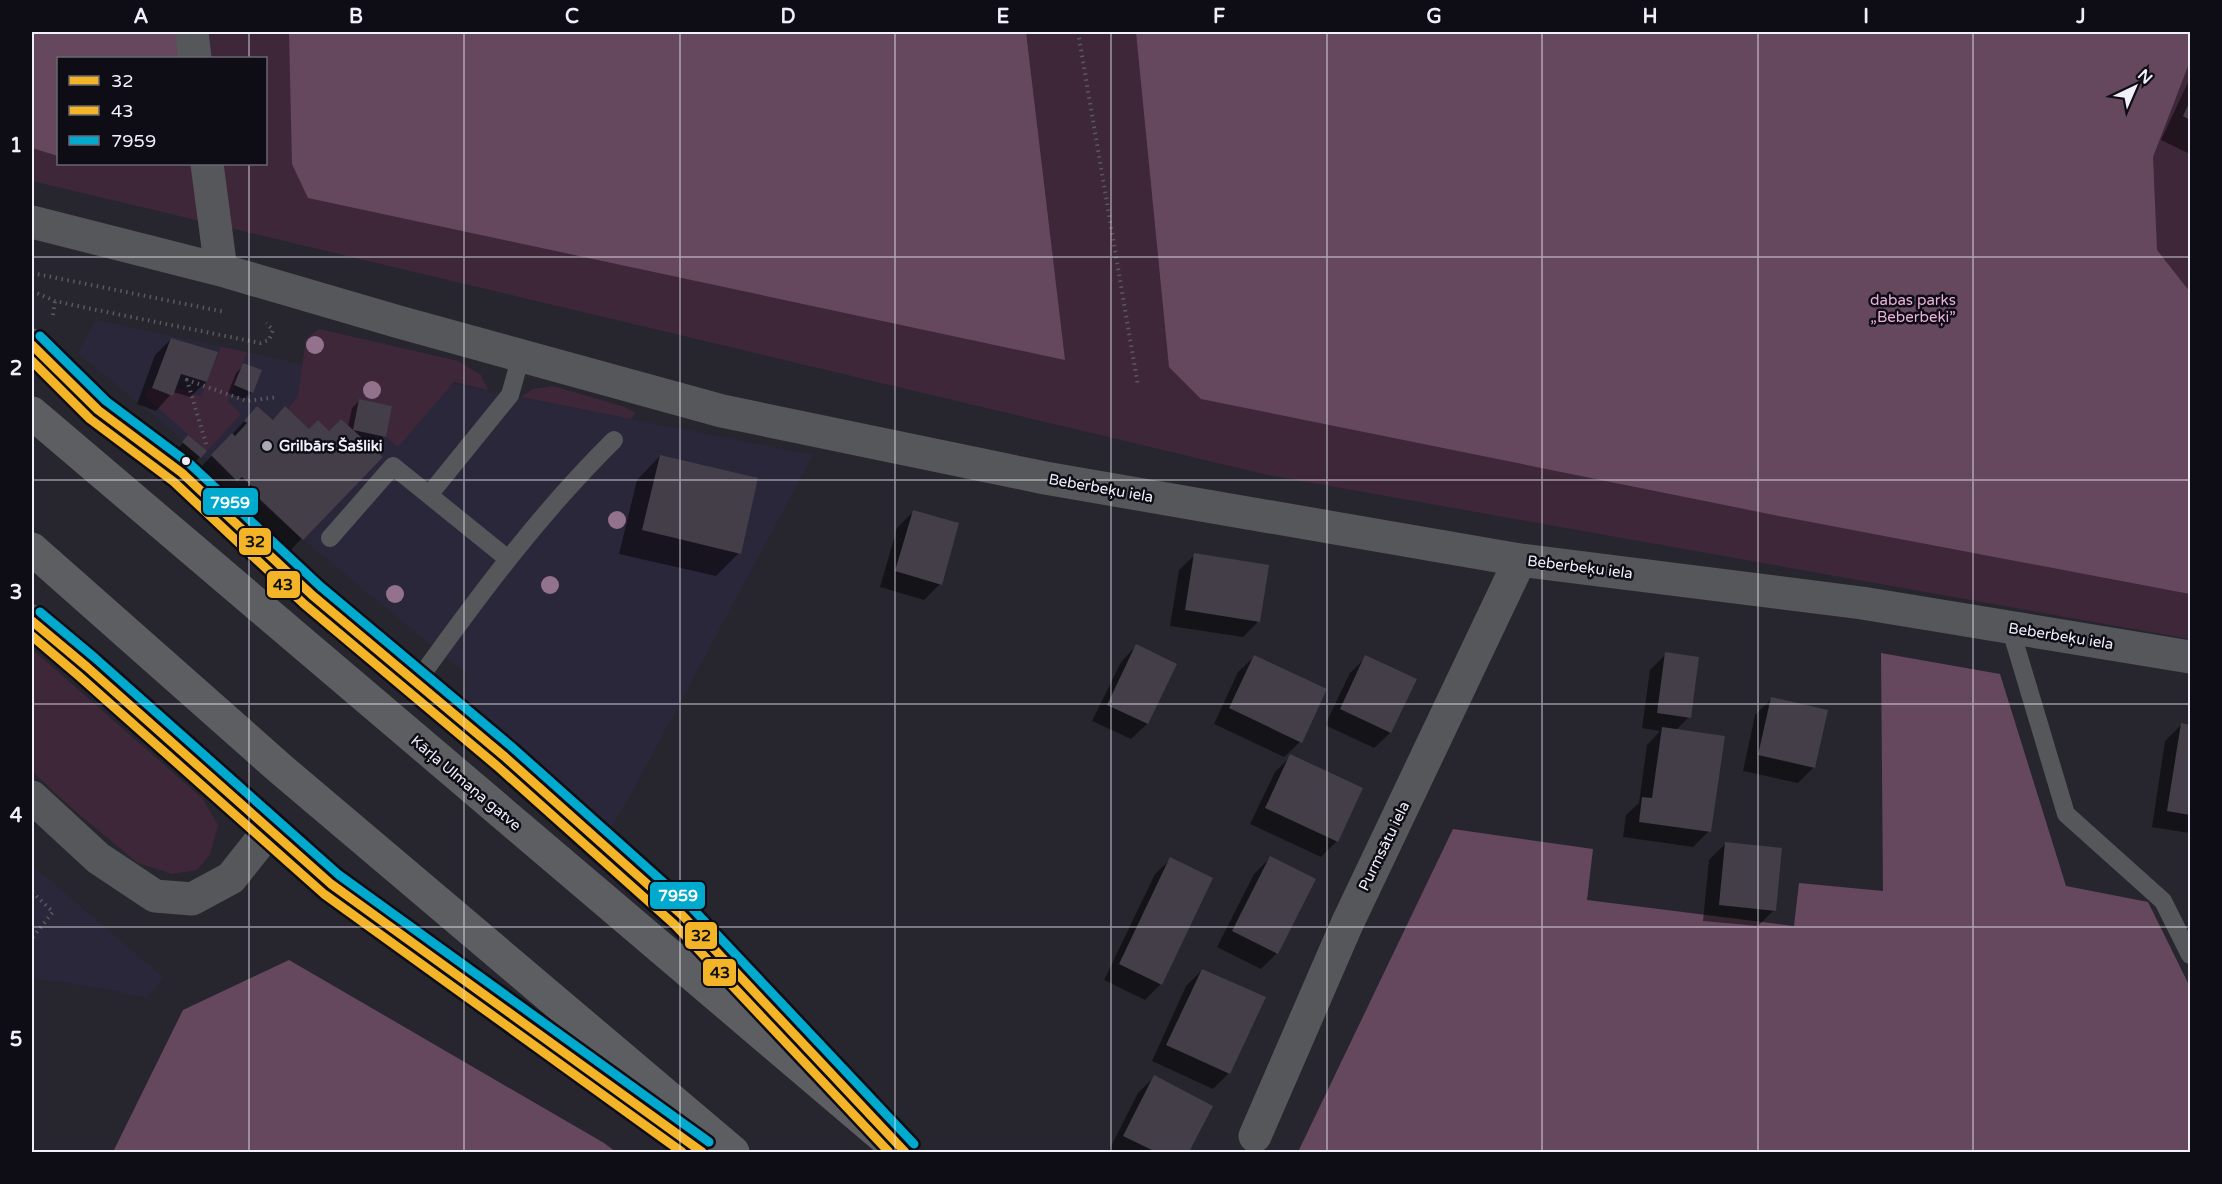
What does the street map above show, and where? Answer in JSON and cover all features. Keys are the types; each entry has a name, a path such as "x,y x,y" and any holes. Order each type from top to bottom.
{"highway":[{"name":"Kārļa Ulmaņa gatve","path":"32,413 903,1152"},
{"path":"32,549 283,771 733,1152"}],"street":[{"path":"192,32 195,57"},
{"path":"207,165 221,270"},
{"name":"Beberbeķu iela","path":"32,222 221,270 399,322 722,411 1045,478 1520,560 1862,603 2190,657"},
{"path":"32,345 98,410 182,474 312,595 505,756 683,916 903,1152"},
{"name":"Purmsātu iela","path":"1255,1136 1347,924 1520,560"},
{"path":"32,621 332,884 702,1152"},
{"path":"32,797 98,858 155,896 192,899 231,878 270,829"}],"lane":[{"path":"429,495 510,395 521,356"},
{"path":"416,683 508,559 573,480 614,440"},
{"path":"330,538 393,466 508,559"},
{"path":"2010,627 2066,814 2163,901 2190,954"}],"path":[{"path":"1078,32 1138,386"},
{"path":"32,273 228,313"},
{"path":"32,291 55,301 260,343 269,340 273,330 263,320"},
{"path":"52,319 55,301"},
{"path":"210,450 204,441 187,380 247,401 278,397"},
{"path":"32,892 53,912 32,938"}],"shaded area":[{"path":"96,320 275,358 347,376 353,364 813,455 607,835 483,730 464,700 466,674 78,353"},
{"path":"32,865 164,978 146,998 111,990 32,978"}],"green space":[{"name":"dabas parks „Beberbeķi”","path":"32,32 2190,32 2190,639 1268,475 32,181"},
{"path":"32,32 177,32 182,57 57,57 57,156 32,148"},
{"path":"289,32 1026,32 1065,360 308,198 292,164"},
{"path":"1136,32 2190,32 2190,61 2153,157 2157,250 2190,292 2190,594 1779,516 1201,399 1169,367"},
{"path":"319,329 458,361 481,375 488,390 454,382 398,447 386,437 391,406 359,399 353,430 341,419 329,431 309,429 288,409 298,396 306,339"},
{"path":"221,347 247,352 228,401 241,414 207,451 145,396 148,387 173,396 176,388 201,396"},
{"path":"553,386 625,407 636,413 631,419 521,397 533,389"},
{"path":"32,649 202,798 218,825 210,854 197,870 172,874 138,863 68,805 32,771"},
{"path":"1881,653 2000,674 2066,886 2148,902 2190,987 2190,1152 1298,1152 1453,829 1593,849 1587,900 1794,926 1799,883 1883,891"},
{"path":"289,960 616,1152 113,1152 183,1010"}],"building":[{"path":"2190,101 2190,120 2183,116"},
{"path":"171,338 218,352 207,382 181,374 173,396 152,388"},
{"path":"243,363 262,370 253,393 234,385"},
{"path":"359,399 392,406 386,437 353,430"},
{"path":"257,406 273,420 285,406 309,429 318,420 329,431 341,419 383,457 303,540 251,491 254,488 242,477 237,481 211,455 232,433 235,436 247,423 244,421"},
{"path":"188,435 207,451 201,458 182,442"},
{"path":"660,455 758,478 741,554 642,530"},
{"path":"913,510 959,523 942,585 895,571"},
{"path":"1194,553 1269,565 1260,622 1185,610"},
{"path":"1136,644 1177,664 1148,724 1107,705"},
{"path":"1665,652 1699,657 1691,718 1657,713"},
{"path":"1254,655 1327,689 1302,743 1229,708"},
{"path":"1365,655 1417,679 1391,733 1340,709"},
{"path":"1771,697 1828,710 1815,768 1758,755"},
{"path":"2181,723 2190,725 2190,815 2167,811"},
{"path":"1662,727 1725,736 1711,832 1639,822 1642,797 1652,798"},
{"path":"1290,754 1363,788 1338,842 1265,808"},
{"path":"1725,842 1782,848 1776,911 1719,905"},
{"path":"1270,856 1316,879 1278,954 1232,931"},
{"path":"1170,857 1213,878 1162,985 1119,964"},
{"path":"1202,969 1266,997 1230,1074 1166,1045"},
{"path":"1154,1075 1213,1106 1189,1152 1156,1152 1123,1136"}],"transit line":[{"name":"7959","path":"40,336 106,401 190,464 320,586 513,748 691,907 914,1144"},
{"name":"32","path":"32,345 98,410 182,473 312,595 505,757 683,916 905,1152"},
{"name":"43","path":"32,361 90,419 174,482 304,604 497,766 675,925 889,1152"},
{"name":"7959","path":"40,612 339,875 709,1142"},
{"name":"32","path":"32,621 331,884 702,1152"},
{"name":"43","path":"32,636 324,894 682,1152"}],"place":[{"name":"Grilbārs Šašliki","path":"267,446"}]}
